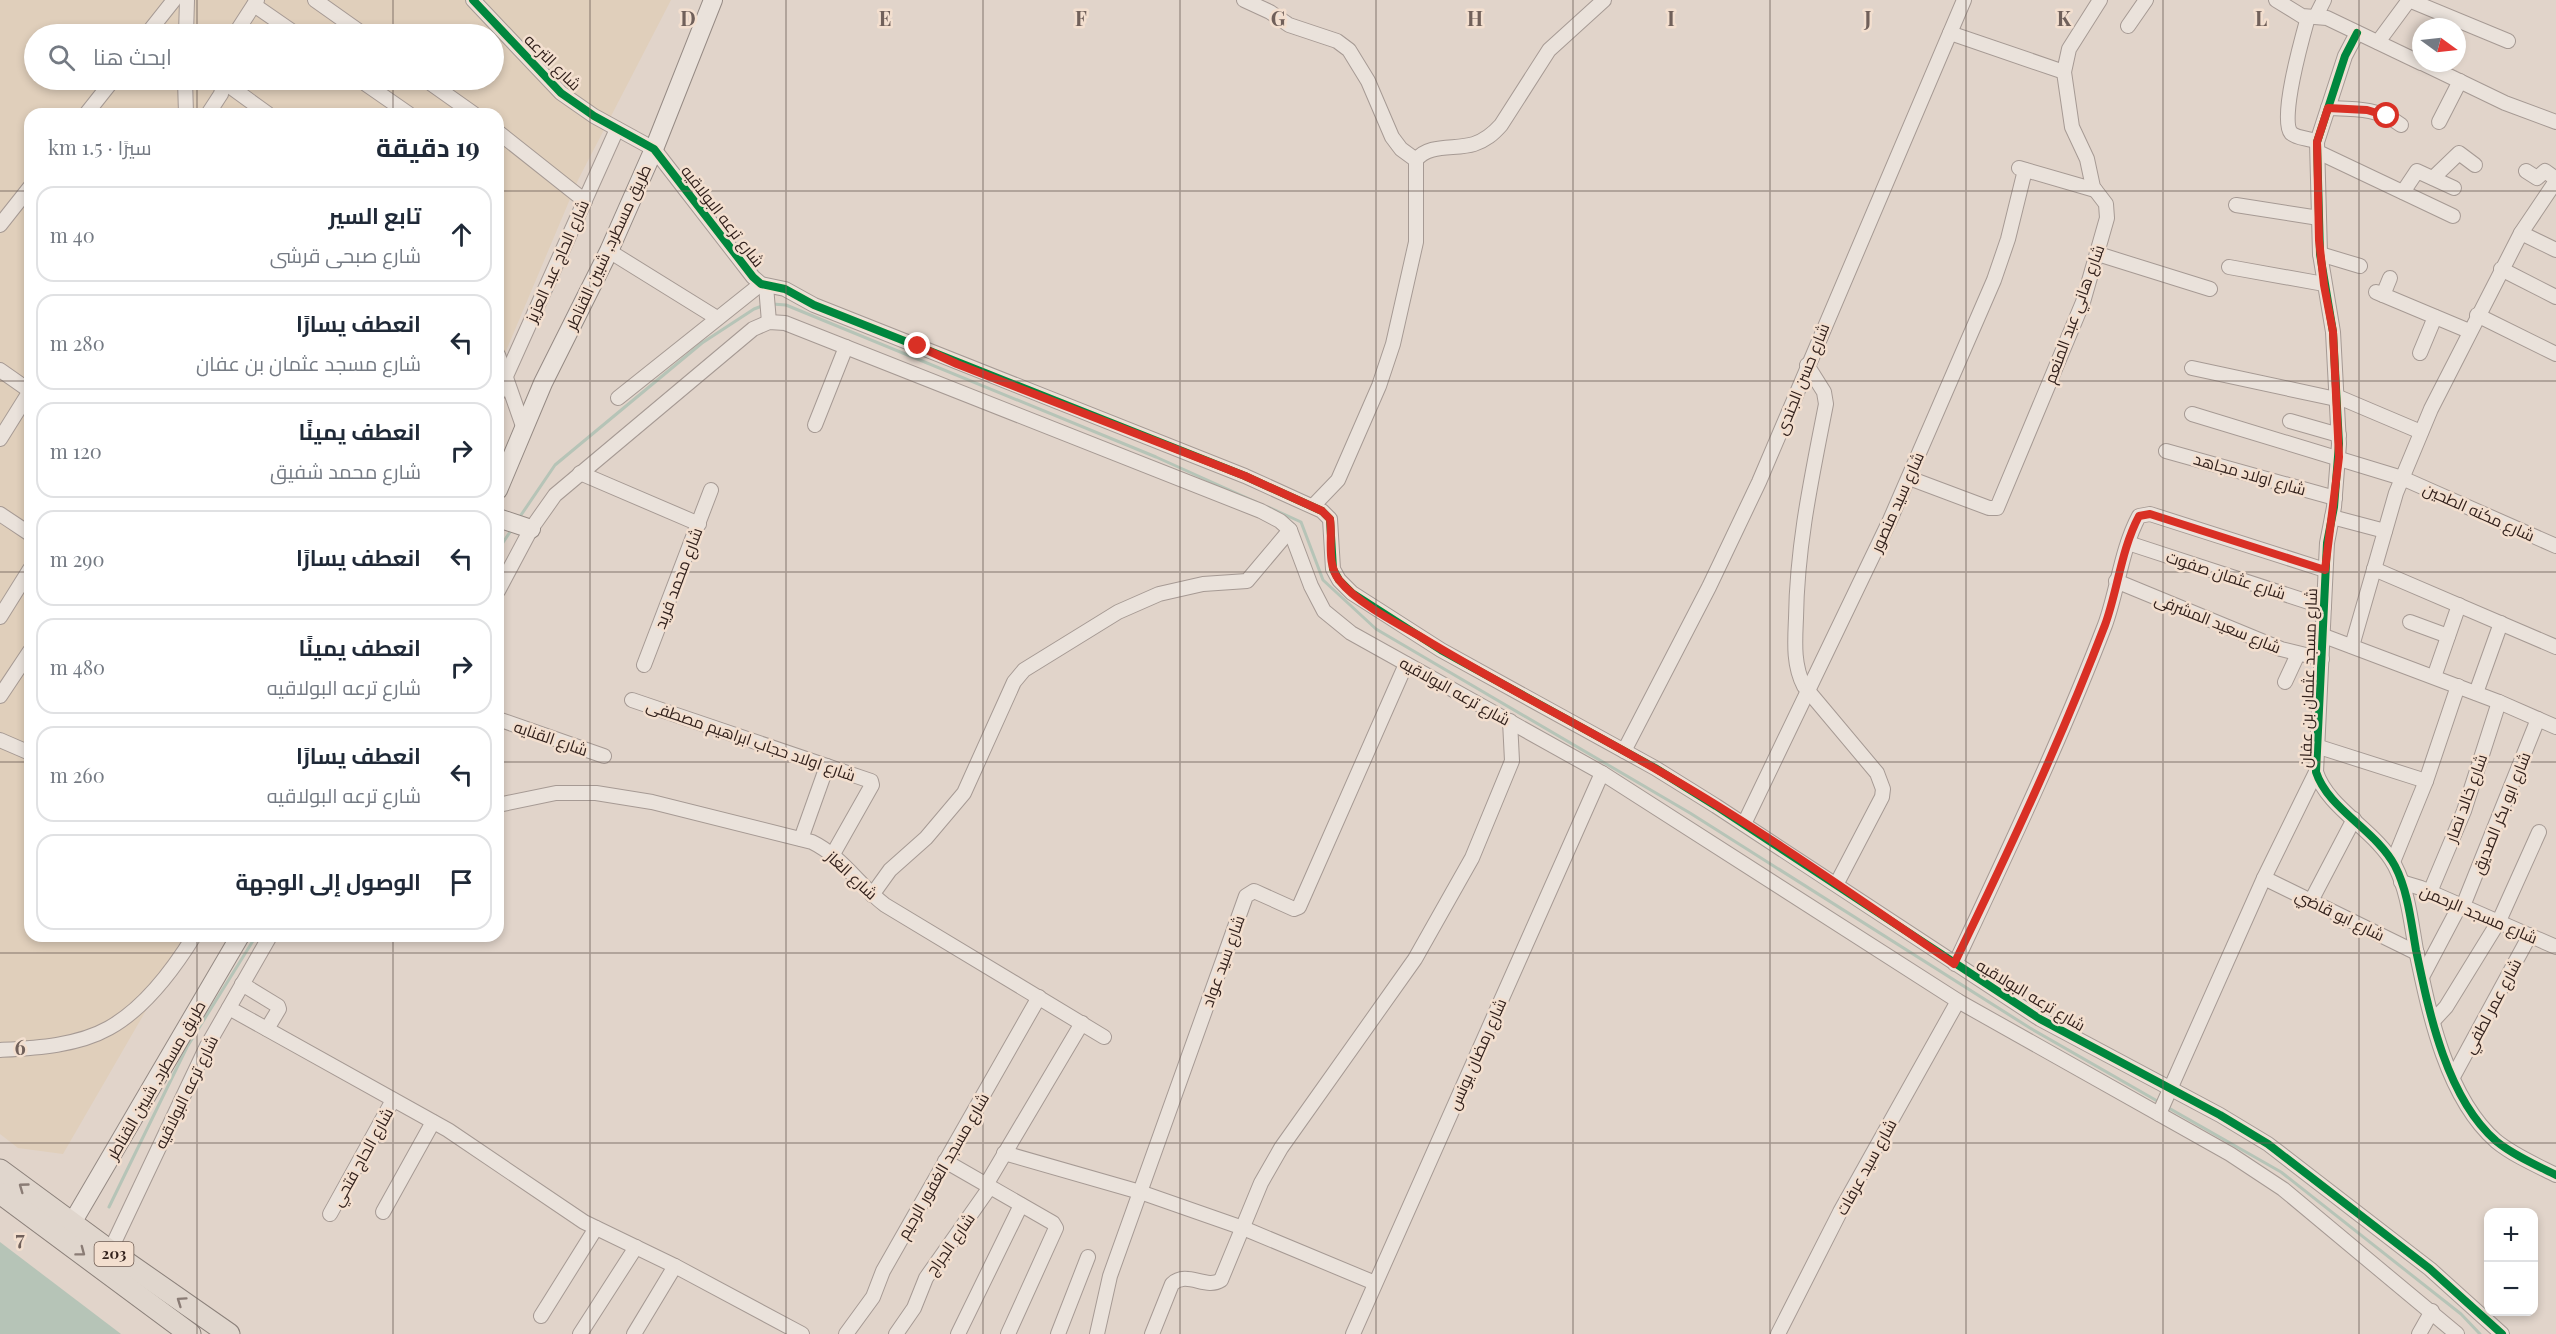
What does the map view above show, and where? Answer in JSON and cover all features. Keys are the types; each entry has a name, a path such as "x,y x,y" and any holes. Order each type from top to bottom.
{"main road":[{"name":"طريق مسطرد, شبين القناطر","path":"504,476 543,383 609,251 707,2"},
{"path":"504,520 528,528"},
{"name":"طريق مسطرد, شبين القناطر","path":"72,1223 236,942"},
{"name":"203","path":"0,1170 110,1251 229,1334"},
{"name":"203","path":"0,1192 190,1334"}],"street":[{"path":"158,24 184,0"},
{"path":"184,0 185,24"},
{"path":"315,0 349,24"},
{"name":"شارع الترعه","path":"473,0 496,24"},
{"path":"1244,0 1270,12 1289,25 1337,40 1349,50 1368,81 1392,137 1401,150 1416,160"},
{"path":"1313,506 1338,480 1379,386 1393,344 1416,242 1416,160 1426,151 1472,145 1493,134 1502,125 1549,50 1604,0"},
{"name":"شارع حسن الجندى","path":"1624,751 1717,571 1759,482 1963,0"},
{"name":"شارع هاني عبد المنعم","path":"1909,478 1989,508 1997,508 2082,302 2107,218 2106,204 2091,183 2087,159 2072,127 2064,72 2069,50 2100,0"},
{"path":"2128,27 2146,0"},
{"path":"2276,0 2312,16 2327,18 2412,59"},
{"path":"2324,0 2312,16 2298,54 2287,118 2289,130 2403,192 2453,216"},
{"path":"2378,42 2409,0 2508,41"},
{"path":"241,24 255,2 283,24"},
{"name":"شارع الترعه","path":"504,33 561,93 594,116 649,146"},
{"path":"1950,33 2064,72"},
{"name":"شارع مسجد عثمان بن عفان","path":"2357,33 2345,56 2318,147 2320,254 2333,332 2339,457 2325,570 2324,636 2316,772 2325,790 2380,844 2402,882 2433,1021 2453,1077 2476,1121 2497,1142 2556,1175"},
{"path":"2440,72 2533,115 2556,122"},
{"path":"2439,122 2460,81"},
{"path":"91,108 105,90"},
{"path":"185,90 186,108"},
{"path":"212,108 222,90"},
{"path":"236,90 260,108"},
{"path":"374,90 400,108"},
{"path":"440,90 466,108"},
{"path":"2328,108 2374,111 2400,125"},
{"name":"شارع الحاج عبد العزيز","path":"504,381 585,201 621,131"},
{"path":"504,137 585,201"},
{"name":"شارع ترعه البولاقيه","path":"649,146 764,288 785,289 814,305 1245,476 1313,506 1330,519 1333,569 1339,580 1352,593 1441,650 1624,751 1744,824 1837,883 1954,964 2040,1018 2220,1115 2278,1152 2430,1269 2502,1334"},
{"path":"2433,178 2459,153 2475,165"},
{"name":"شارع سيد منصور","path":"1744,824 1909,478 1999,267 2022,169 2095,190"},
{"path":"2403,192 2417,171 2454,188"},
{"path":"2352,646 2402,478 2421,432 2501,269 2521,233 2556,180 2545,171 2537,178 2526,171"},
{"path":"0,225 24,195"},
{"path":"2236,204 2319,218"},
{"path":"2521,233 2556,250"},
{"path":"609,251 717,318"},
{"path":"2098,254 2210,289"},
{"path":"2320,254 2360,266"},
{"path":"2229,267 2324,285"},
{"path":"2501,269 2556,297"},
{"path":"2390,278 2379,294 2469,331"},
{"path":"618,398 717,318 764,288 769,319"},
{"path":"2477,315 2556,354"},
{"path":"2420,352 2434,317"},
{"path":"504,578 528,528 555,495 753,329 769,319 785,323 1261,511 1280,521 1290,530 1247,581 1203,584 1159,594 1118,612 1024,670 1014,682 964,793 926,838 890,870 872,895"},
{"path":"814,425 846,347"},
{"path":"1808,365 1826,397 1796,573 1795,651 1798,676 1808,692 1877,773 1883,789 1878,805 1837,883"},
{"path":"504,368 524,429"},
{"path":"2192,368 2336,398 2421,432"},
{"path":"0,370 24,387"},
{"path":"0,439 24,409"},
{"name":"شارع مكنه الطحين","path":"2192,414 2402,478 2556,546"},
{"path":"2290,421 2339,435"},
{"name":"شارع اولاد مجاهد","path":"2166,451 2335,498"},
{"path":"580,473 699,524"},
{"name":"شارع محمد فريد","path":"644,665 711,490"},
{"path":"0,514 24,530"},
{"path":"1954,964 2020,824 2105,625 2116,581 2139,516 2150,514 2325,570"},
{"path":"2332,517 2385,531"},
{"name":"شارع ترعه البولاقيه","path":"1290,530 1311,586 1324,611 1351,633 1602,773 1958,1001 2230,1154 2283,1189 2457,1334"},
{"name":"شارع عثمان صفوت","path":"2128,543 2324,607"},
{"path":"2374,569 2556,647"},
{"path":"0,617 24,579"},
{"name":"شارع سعيد المشرفى","path":"2116,581 2213,623 2298,654 2322,659"},
{"path":"2434,677 2459,605"},
{"path":"2410,622 2448,636"},
{"path":"2476,693 2501,623"},
{"path":"2324,636 2499,702 2556,727"},
{"path":"2285,682 2298,654"},
{"path":"0,696 24,660"},
{"name":"شارع سيد عواد","path":"1097,1334 1107,1284 1246,896 1254,891 1294,909 1299,907 1406,664"},
{"path":"2392,862 2426,781 2458,687"},
{"name":"شارع اولاد حجاب ابراهيم مصطفى","path":"632,700 870,780 872,785 832,854"},
{"name":"شارع خالد نصار","path":"2430,892 2464,811 2499,702"},
{"name":"شارع ابو بكر الصديق","path":"2422,977 2462,905 2538,720"},
{"name":"شارع القنايه","path":"504,721 604,756"},
{"path":"1152,1334 1172,1284 1177,1279 1215,1283 1221,1280 1261,1183 1281,1148 1415,959 1472,858 1512,761 1510,721"},
{"path":"0,740 24,746"},
{"path":"2316,746 2426,781"},
{"path":"801,839 827,766"},
{"path":"2159,1114 2264,878 2316,772"},
{"name":"شارع رمضان يونس","path":"1353,1334 1602,773"},
{"name":"شارع الغاز","path":"504,804 556,793 596,793 652,802 801,839 832,854 872,895 1104,1036"},
{"path":"2311,900 2354,819"},
{"path":"2433,1021 2446,1007 2499,921 2539,832"},
{"name":"شارع ابو قاضي","path":"2264,878 2417,953"},
{"name":"شارع مسجد الرحمن","path":"2402,882 2462,905 2556,947"},
{"name":"شارع عمر لطفي","path":"2453,1077 2530,935"},
{"path":"0,1050 35,1048 82,1039 110,1028 150,995 179,960 190,942"},
{"name":"شارع ترعه البولاقيه","path":"110,1251 207,1046 266,942"},
{"path":"242,984 278,1006 279,1009 267,1029"},
{"name":"شارع مسجد الغفور الرحيم","path":"846,1334 876,1293 883,1271 1039,997"},
{"name":"شارع سيد عرفات","path":"1778,1334 1840,1212 1958,1001"},
{"path":"229,1008 433,1122 596,1228 675,1266 802,1334"},
{"name":"شارع الجراج","path":"896,1334 914,1308 926,1278 988,1186 1004,1153 1082,1023"},
{"name":"شارع الحاج فتحي","path":"330,1214 393,1100"},
{"path":"383,1212 433,1122"},
{"path":"1004,1153 1140,1192 1243,1228 1375,1283"},
{"path":"945,1161 1053,1223 1056,1231 1008,1334"},
{"path":"957,1334 1021,1205"},
{"path":"541,1316 596,1228"},
{"path":"580,1334 636,1247"},
{"path":"1058,1334 1088,1257"},
{"path":"634,1334 675,1266"},
{"path":"2420,1334 2432,1311"}],"shaded area":[{"path":"0,0 671,0 578,180 504,356 504,108 24,108 24,942 186,942 63,1154 18,1148 0,1134"},
{"path":"0,1242 121,1334 0,1334"}],"waterway":[{"path":"772,304 786,305 1156,457 1256,502"},
{"path":"519,518 555,465 702,343 762,306"},
{"path":"1268,507 1301,522 1323,580 1376,629 1690,813 2030,1028 2159,1102"},
{"path":"504,541 512,529"},
{"path":"109,1207 187,1047 252,942"},
{"path":"2167,1107 2281,1172 2461,1314 2480,1334"}],"cycle path":[{"path":"473,0 496,24"},
{"path":"504,33 561,93 594,116 654,149 753,277 761,284 785,289 814,305 1245,476 1322,511 1330,519 1333,569 1339,580 1352,593 1441,650 1655,768 2040,1019 2220,1115 2268,1144 2430,1269 2502,1334"},
{"path":"2357,33 2345,56 2317,142 2320,254 2333,332 2339,444 2334,507 2327,543 2316,772 2322,785 2341,809 2376,841 2395,866 2403,886 2434,1026 2452,1078 2464,1101 2479,1123 2496,1141 2517,1155 2556,1175"}],"route":[{"path":"918,346 957,364 1245,476 1322,511 1327,514 1331,524 1333,569 1339,580 1352,593 1441,650 1655,768 1837,883 1954,964 2020,824 2105,625 2123,558 2139,516 2145,513 2150,514 2325,570 2328,536 2334,507 2339,444 2333,332 2320,254 2317,142 2328,108 2367,110 2387,116"}]}
